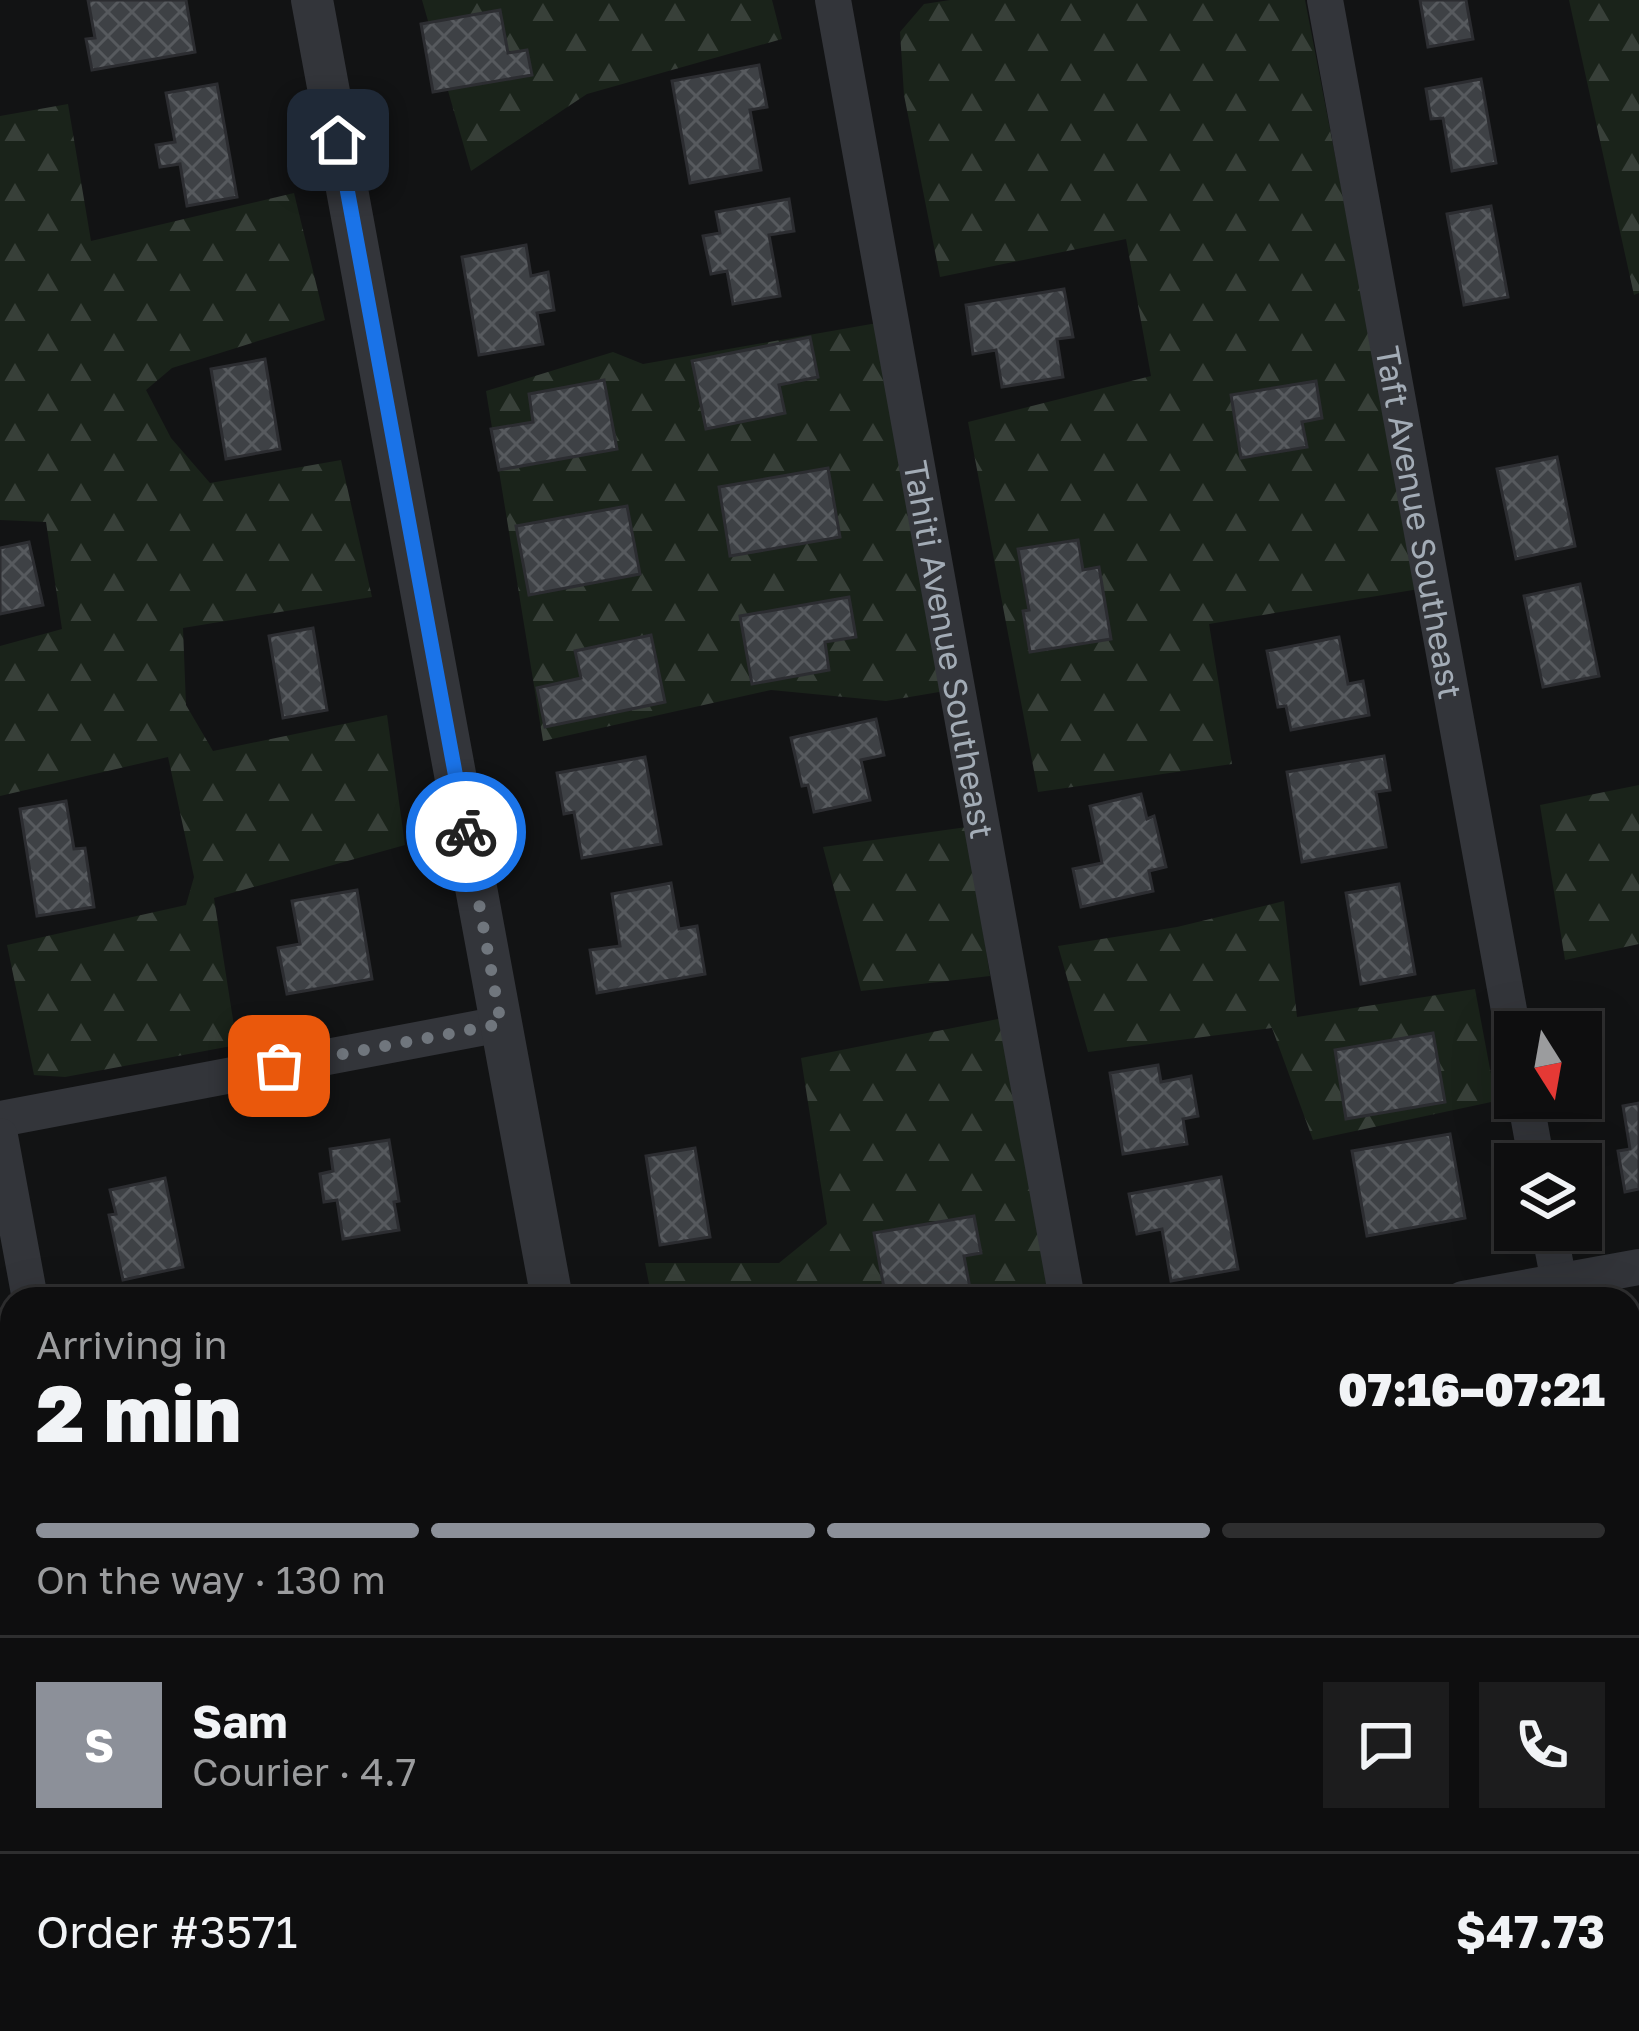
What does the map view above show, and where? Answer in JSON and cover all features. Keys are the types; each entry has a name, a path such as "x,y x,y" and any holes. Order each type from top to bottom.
{"street":[{"path":"312,0 550,1287"},
{"name":"Tahiti Avenue Southeast","path":"833,0 1065,1287"},
{"name":"Taft Avenue Southeast","path":"1325,0 1509,1011"},
{"path":"0,1119 501,1024"},
{"path":"0,1136 28,1287"},
{"path":"1553,1251 1558,1282"},
{"path":"1530,1287 1639,1268"}],"green space":[{"path":"422,0 772,0 782,39 587,94 471,171"},
{"path":"950,0 1305,0 1419,589 1209,624 1232,764 1038,792 968,422 1151,376 1126,239 940,277 904,95 900,32 924,4"},
{"path":"1569,0 1639,0 1639,293 1634,295"},
{"path":"68,104 91,241 294,193 325,320 172,368 146,390 171,438 210,483 341,460 372,597 183,628 186,705 213,751 387,715 405,845 214,898 237,1045 65,1077 34,1075 7,945 186,905 194,877 168,757 0,796 0,646 62,629 46,522 0,520 0,116"},
{"path":"877,323 945,691 886,701 771,690 543,741 486,391 613,352 643,364"},
{"path":"1639,785 1639,944 1565,960 1540,805"},
{"path":"967,827 990,976 861,991 823,847"},
{"path":"1284,901 1297,1017 1475,989 1494,1101 1313,1140 1272,1028 1088,1052 1058,946 1177,927"},
{"path":"1003,1018 1053,1287 650,1287 645,1263 779,1263 827,1224 801,1058"}],"building":[{"path":"88,0 186,0 195,52 92,70 86,39 95,38"},
{"path":"1420,0 1466,0 1473,39 1428,47"},
{"path":"500,10 508,53 527,50 532,75 433,92 421,24"},
{"path":"759,65 767,107 750,110 761,170 690,183 672,81"},
{"path":"1481,79 1496,163 1452,171 1443,118 1431,119 1426,89"},
{"path":"217,84 237,197 187,206 180,164 160,167 156,145 175,142 166,93"},
{"path":"789,199 794,231 769,235 780,296 733,304 727,271 711,274 703,236 720,233 716,212"},
{"path":"1491,206 1508,297 1464,305 1447,214"},
{"path":"526,245 531,276 548,272 554,310 537,313 543,344 479,355 462,257"},
{"path":"1064,289 1073,337 1057,339 1063,377 1002,387 996,350 973,354 966,305"},
{"path":"810,337 818,377 779,385 785,413 706,429 692,361"},
{"path":"265,359 280,449 226,459 211,369"},
{"path":"604,380 617,449 499,470 491,429 533,422 529,394"},
{"path":"1316,381 1322,418 1302,422 1307,447 1241,458 1231,395"},
{"path":"1557,457 1575,546 1516,559 1497,469"},
{"path":"828,468 840,537 730,556 719,487"},
{"path":"627,506 640,574 529,595 516,526"},
{"path":"1078,540 1083,570 1099,567 1111,639 1030,652 1023,611 1029,610 1018,549"},
{"path":"29,542 43,605 0,614 0,548"},
{"path":"1580,584 1599,676 1543,687 1524,596"},
{"path":"849,597 856,637 825,642 829,670 752,684 740,616"},
{"path":"313,628 327,710 283,718 269,636"},
{"path":"651,635 665,702 545,727 537,688 581,678 575,651"},
{"path":"1339,637 1348,684 1363,681 1369,715 1291,730 1286,706 1278,707 1267,651"},
{"path":"876,719 884,755 861,760 870,800 814,812 808,785 802,786 791,738"},
{"path":"1384,756 1390,790 1376,792 1386,847 1302,862 1287,772"},
{"path":"645,757 661,844 582,858 574,812 564,814 557,773"},
{"path":"1141,794 1147,819 1154,816 1166,867 1149,871 1153,891 1081,907 1073,869 1102,863 1090,806"},
{"path":"66,801 74,849 85,848 94,907 37,916 20,809"},
{"path":"671,883 679,929 697,926 705,974 597,993 590,950 620,946 612,894"},
{"path":"1399,884 1415,974 1361,984 1346,893"},
{"path":"357,890 372,979 287,994 278,948 300,944 292,901"},
{"path":"1433,1033 1445,1102 1346,1119 1335,1050"},
{"path":"1158,1065 1161,1082 1191,1076 1198,1116 1183,1119 1187,1144 1123,1154 1110,1073"},
{"path":"1639,1103 1639,1189 1625,1192 1618,1151 1630,1149 1623,1106"},
{"path":"1450,1134 1465,1218 1367,1236 1352,1151"},
{"path":"389,1140 399,1230 343,1239 337,1200 324,1202 320,1174 333,1171 330,1149"},
{"path":"695,1148 710,1237 660,1245 646,1156"},
{"path":"1221,1177 1238,1269 1171,1281 1162,1229 1137,1234 1129,1194"},
{"path":"165,1178 183,1267 123,1280 109,1215 116,1214 110,1190"},
{"path":"974,1216 981,1253 964,1256 970,1287 884,1287 874,1233"}],"way so far":[{"path":"279,1066 501,1024 466,832"}],"route":[{"path":"338,140 466,832"}]}
